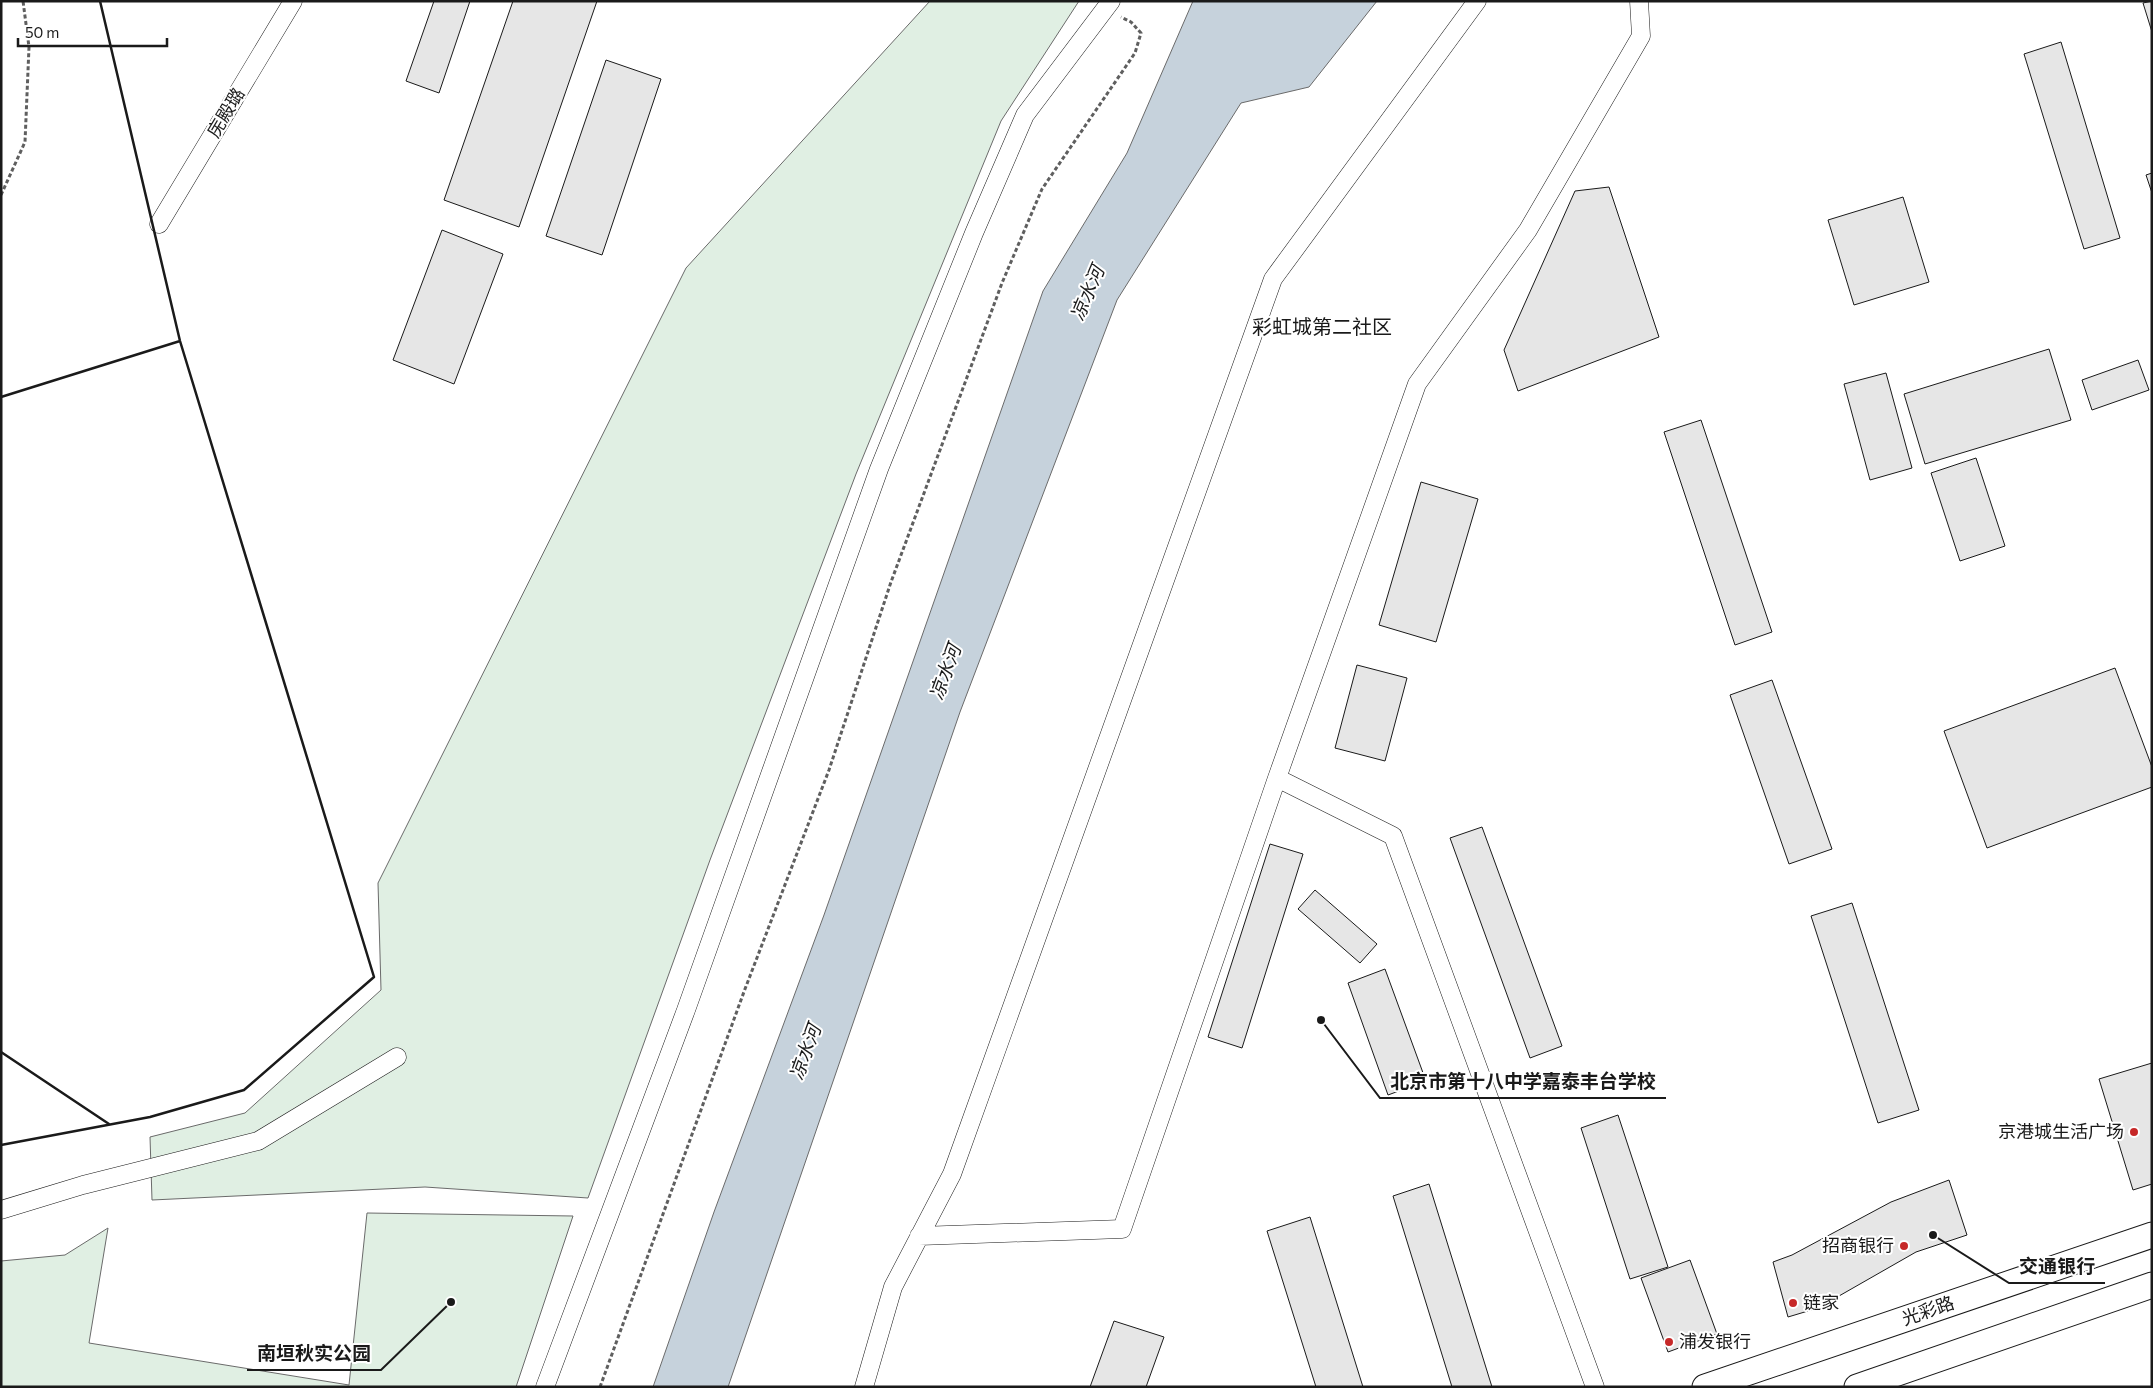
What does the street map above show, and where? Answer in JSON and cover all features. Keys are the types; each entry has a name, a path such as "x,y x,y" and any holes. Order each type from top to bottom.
{"main road":[{"name":"光彩路","path":"1705,1387 2152,1235"},
{"path":"1856,1387 2152,1285"}],"street":[{"name":"庑殿璐","path":"159,224 292,1"},
{"path":"864,1387 893,1287 952,1174 1273,279 1476,1"},
{"path":"919,1236 1122,1229 1277,778 1417,384 1528,230 1641,36 1639,1"},
{"path":"545,1387 686,1010 879,469 974,233 1026,116 1107,6"},
{"path":"1277,778 1393,836 1595,1387"},
{"path":"1,1210 83,1185 258,1141 397,1057"}],"path":[{"path":"1,195 25,142 29,47 23,1"},
{"path":"600,1387 735,1016 829,770 891,582 1002,283 1042,189 1135,53 1141,33 1131,22 1107,6"}],"green space":[{"path":"930,1 1079,1 1001,121 856,474 710,860 588,1198 425,1187 152,1200 150,1137 245,1113 381,990 378,883 686,268"},
{"path":"367,1213 573,1216 516,1387 1,1387 1,1261 65,1255 108,1228 89,1343 349,1385"}],"water":[{"name":"凉水河","path":"1193,1 1377,1 1309,87 1241,103 1117,300 960,712 728,1387 653,1387 714,1212 824,915 1043,291 1127,153"}],"building":[{"path":"434,1 470,1 439,93 406,81"},
{"path":"513,1 597,1 519,227 444,200"},
{"path":"2152,1 2152,32 2143,3"},
{"path":"2061,42 2120,238 2084,249 2024,54"},
{"path":"606,60 661,79 602,255 546,236"},
{"path":"2152,173 2152,193 2146,175"},
{"path":"1609,187 1659,337 1518,391 1504,350 1575,191"},
{"path":"1903,197 1929,282 1854,305 1828,220"},
{"path":"442,230 503,254 454,384 393,360"},
{"path":"2049,349 2071,420 1925,464 1904,394"},
{"path":"2138,360 2149,390 2092,410 2082,380"},
{"path":"1886,373 1912,468 1870,480 1844,384"},
{"path":"1701,420 1772,632 1735,645 1664,432"},
{"path":"1976,458 2005,546 1960,561 1931,473"},
{"path":"1421,482 1478,499 1436,642 1379,625"},
{"path":"1357,665 1407,678 1385,761 1335,748"},
{"path":"2115,668 2152,767 2152,787 1987,848 1944,731"},
{"path":"1772,680 1832,849 1789,864 1730,695"},
{"path":"1482,827 1562,1046 1530,1058 1450,838"},
{"path":"1270,844 1303,854 1242,1048 1208,1037"},
{"path":"1315,890 1377,944 1360,963 1298,909"},
{"path":"1852,903 1919,1110 1878,1123 1811,916"},
{"path":"1385,969 1426,1081 1388,1095 1348,983"},
{"name":"京港城生活广场","path":"2152,1063 2152,1184 2133,1190 2099,1079"},
{"path":"1618,1115 1668,1267 1630,1279 1581,1128"},
{"path":"1949,1180 1967,1235 1916,1252 1818,1308 1788,1317 1773,1262 1792,1255 1891,1202"},
{"path":"1429,1184 1492,1387 1452,1387 1393,1196"},
{"path":"1310,1217 1363,1387 1316,1387 1267,1231"},
{"path":"1690,1260 1717,1334 1668,1352 1641,1278"},
{"path":"1114,1321 1164,1337 1146,1387 1090,1387"}],"wall":[{"path":"1,1145 150,1117 244,1090 374,977 180,341 100,1"},
{"path":"1,397 180,341"},
{"path":"1,1052 109,1124"}],"place":[{"name":"北京市第十八中学嘉泰丰台学校","path":"1321,1020"},
{"name":"京港城生活广场","path":"2134,1132"},
{"name":"交通银行","path":"1933,1235"},
{"name":"招商银行","path":"1904,1246"},
{"name":"南垣秋实公园","path":"451,1302"},
{"name":"链家","path":"1793,1303"},
{"name":"浦发银行","path":"1669,1342"}],"district":[{"name":"彩虹城第二社区","path":"1322,327"}]}
